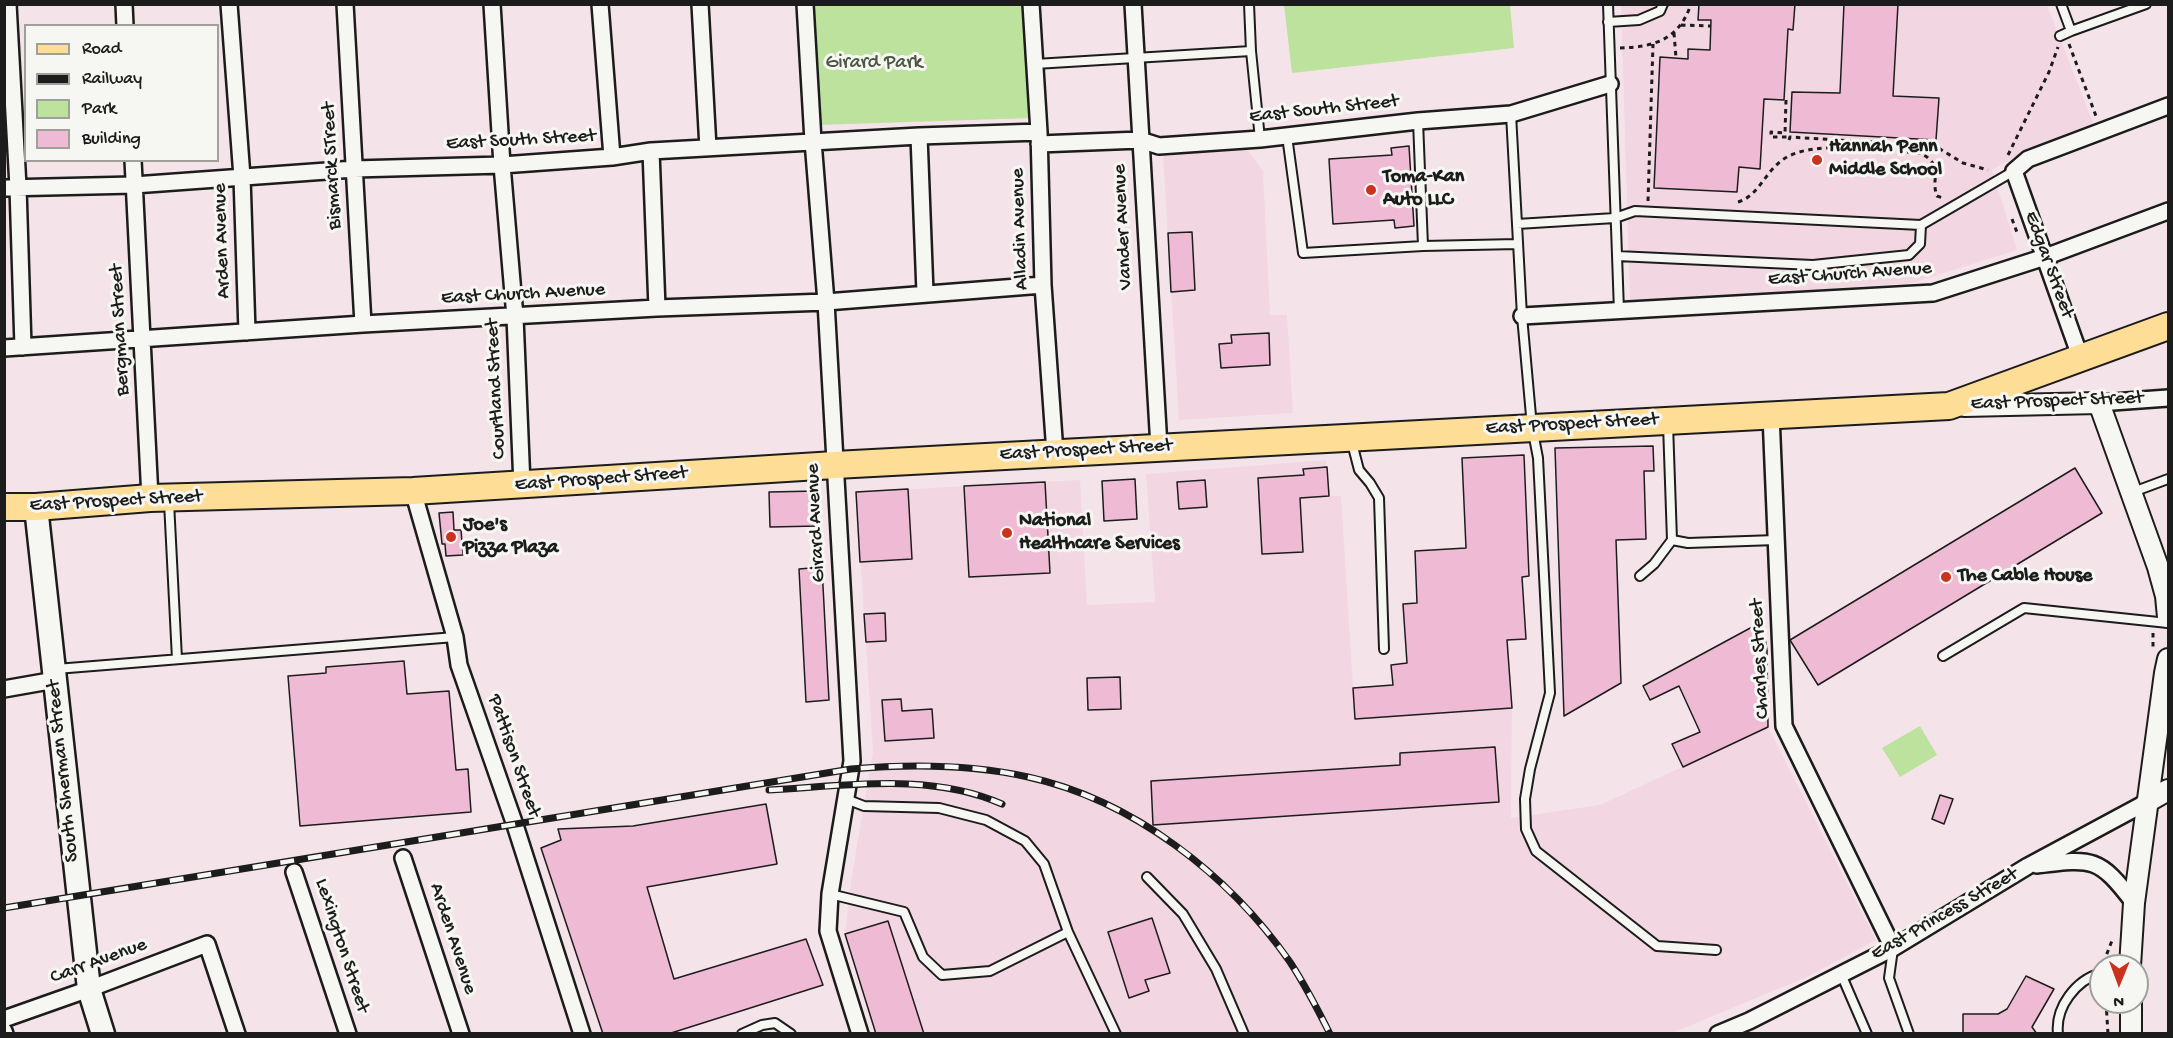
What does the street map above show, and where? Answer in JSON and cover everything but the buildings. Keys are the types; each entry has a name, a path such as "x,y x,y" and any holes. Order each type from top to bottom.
{"main road":[{"path":"1948,406 2169,326"},
{"name":"East Prospect Street","path":"4,507 36,507 159,498 413,491 1159,447 1351,439 1532,427 1948,406"},
{"name":"South Sherman Street","path":"36,507 89,989 103,1034"}],"street":[{"path":"8,4 11,188 23,347"},
{"path":"124,4 125,24"},
{"name":"Arden Avenue","path":"229,4 242,177 246,332"},
{"name":"Bismarck STreet","path":"345,4 363,324"},
{"name":"Courtland Street","path":"492,4 502,165 515,317 522,485"},
{"path":"600,4 612,157"},
{"path":"700,4 708,148"},
{"name":"Girard Avenue","path":"805,4 826,302 852,760 830,894 828,931 860,1034"},
{"name":"Alladin Avenue","path":"1031,4 1039,138 1043,285 1055,453"},
{"name":"Vander Avenue","path":"1133,4 1159,447"},
{"name":"East South Street","path":"11,188 134,185 354,169 502,165 612,157 651,151 919,136 1140,140 1159,146 1260,140 1418,121 1511,114 1610,84"},
{"path":"2007,170 2028,159 2169,106"},
{"path":"919,136 926,293"},
{"path":"651,151 657,308"},
{"name":"Bergman Street","path":"133,162 142,340 159,498"},
{"name":"Edgar Street","path":"2007,170 2045,257 2081,359"},
{"name":"East Church Avenue","path":"1522,316 1933,293 2045,257 2169,211"},
{"name":"East Church Avenue","path":"4,348 363,324 657,308 826,302 1043,285"},
{"name":"East Prospect Street","path":"1948,406 2099,403 2169,398"},
{"path":"2099,403 2132,492 2163,565 2166,596 2161,620"},
{"name":"Charles Street","path":"1771,415 1784,726 1893,948"},
{"name":"Pattison Street","path":"413,491 455,637 459,665 515,825 582,1034"},
{"path":"2131,954 2134,903 2165,673 2161,655"},
{"path":"4,689 54,675"},
{"name":"East Princess Street","path":"1718,1034 1751,1027 1841,974 1893,948 2028,866 2169,790"},
{"name":"Arden Avenue","path":"403,858 461,1034"},
{"path":"2028,866 2073,860 2091,861 2107,870 2134,903"},
{"name":"Lexington Street","path":"294,872 348,1034"},
{"name":"Carr Avenue","path":"4,1019 207,944 237,1034"},
{"path":"2131,1014 2131,1034"}],"lane":[{"path":"1249,4 1260,140"},
{"path":"1608,4 1619,310"},
{"path":"1608,22 1639,21 1660,11 1663,4"},
{"path":"2060,36 2146,4"},
{"path":"2062,5 2071,32"},
{"path":"1035,64 1251,51"},
{"path":"1511,114 1522,316 1532,427 1538,458 1550,693 1530,769 1525,799 1526,829 1536,851 1657,946 1716,950"},
{"path":"1418,121 1423,246"},
{"path":"1287,136 1304,253 1423,246 1518,244"},
{"path":"1517,224 1615,218 1635,212 1921,225 2007,170"},
{"path":"1617,256 1824,264 1909,255 1920,244 1921,225"},
{"path":"1640,576 1654,564 1672,540 1668,420"},
{"path":"1351,439 1359,470 1370,483 1378,498 1384,649"},
{"path":"2132,492 2169,479"},
{"path":"159,498 177,659"},
{"path":"1672,540 1688,543 1776,540"},
{"path":"1943,656 2024,608 2161,620 2169,623"},
{"path":"54,675 177,659 455,637"},
{"path":"846,799 864,806 939,808 986,820 1025,841 1044,864 1068,932 1116,1034"},
{"path":"1147,876 1182,914 1216,969 1244,1034"},
{"path":"830,894 904,912 923,957 942,975 990,971 1068,932"},
{"path":"1893,948 1889,978 1909,1034"},
{"path":"1841,974 1867,1034"},
{"path":"2058,1034 2061,1009 2073,990 2089,978"},
{"path":"741,1034 762,1025 775,1023 791,1034"}],"path":[{"path":"1609,48 1653,44 1674,33 1681,25 1691,4"},
{"path":"1681,25 1711,26"},
{"path":"1674,33 1676,58"},
{"path":"2007,170 2049,72 2060,36 2068,42 2102,132"},
{"path":"1653,44 1647,201 1659,201"},
{"path":"1786,100 1785,133 1771,132 1771,137 1935,146 1963,163 1989,171 2007,170"},
{"path":"1736,203 1752,194 1781,161 1794,153 1819,148 1921,153 1930,158 1934,164 1935,192 1937,196 1943,198"},
{"path":"2007,170 2015,154"},
{"path":"1979,176 1989,171"},
{"path":"2011,216 2028,262"},
{"path":"2161,620 2161,655"},
{"path":"2107,954 2115,930"},
{"path":"2107,1014 2108,1034"}],"shaded area":[{"name":"Hannah Penn Middle School","path":"1621,5 2047,5 2094,125 2026,151 1992,170 2017,250 1912,283 1630,302"},
{"path":"1247,149 1263,171 1270,315 1287,315 1293,413 1179,420 1163,155"},
{"path":"1326,460 1329,496 1341,496 1355,719 1512,708 1511,818 1600,805 1768,727 1876,940 1807,977 1672,1033 876,1034 845,934 851,881 873,752 856,492 1080,480 1087,605 1155,602 1146,474"}],"green space":[{"name":"Girard Park","path":"811,5 1026,5 1032,118 817,125"},
{"path":"1284,5 1510,5 1514,48 1292,73"},
{"path":"1920,726 1937,755 1900,777 1882,748"}],"railway":[{"path":"4,908 851,769 895,766 962,767 1028,777 1067,788 1105,803 1176,846 1208,871 1266,930 1296,971 1330,1034"},
{"path":"769,790 858,784 917,784 974,794 1002,804"}],"place":[{"name":"Hannah Penn Middle School","path":"1817,160"},
{"name":"Toma-Kan Auto LLC","path":"1371,190"},
{"name":"National Healthcare Services","path":"1007,533"},
{"name":"Joe's Pizza Plaza","path":"451,537"},
{"name":"The Cable House","path":"1946,577"}]}
